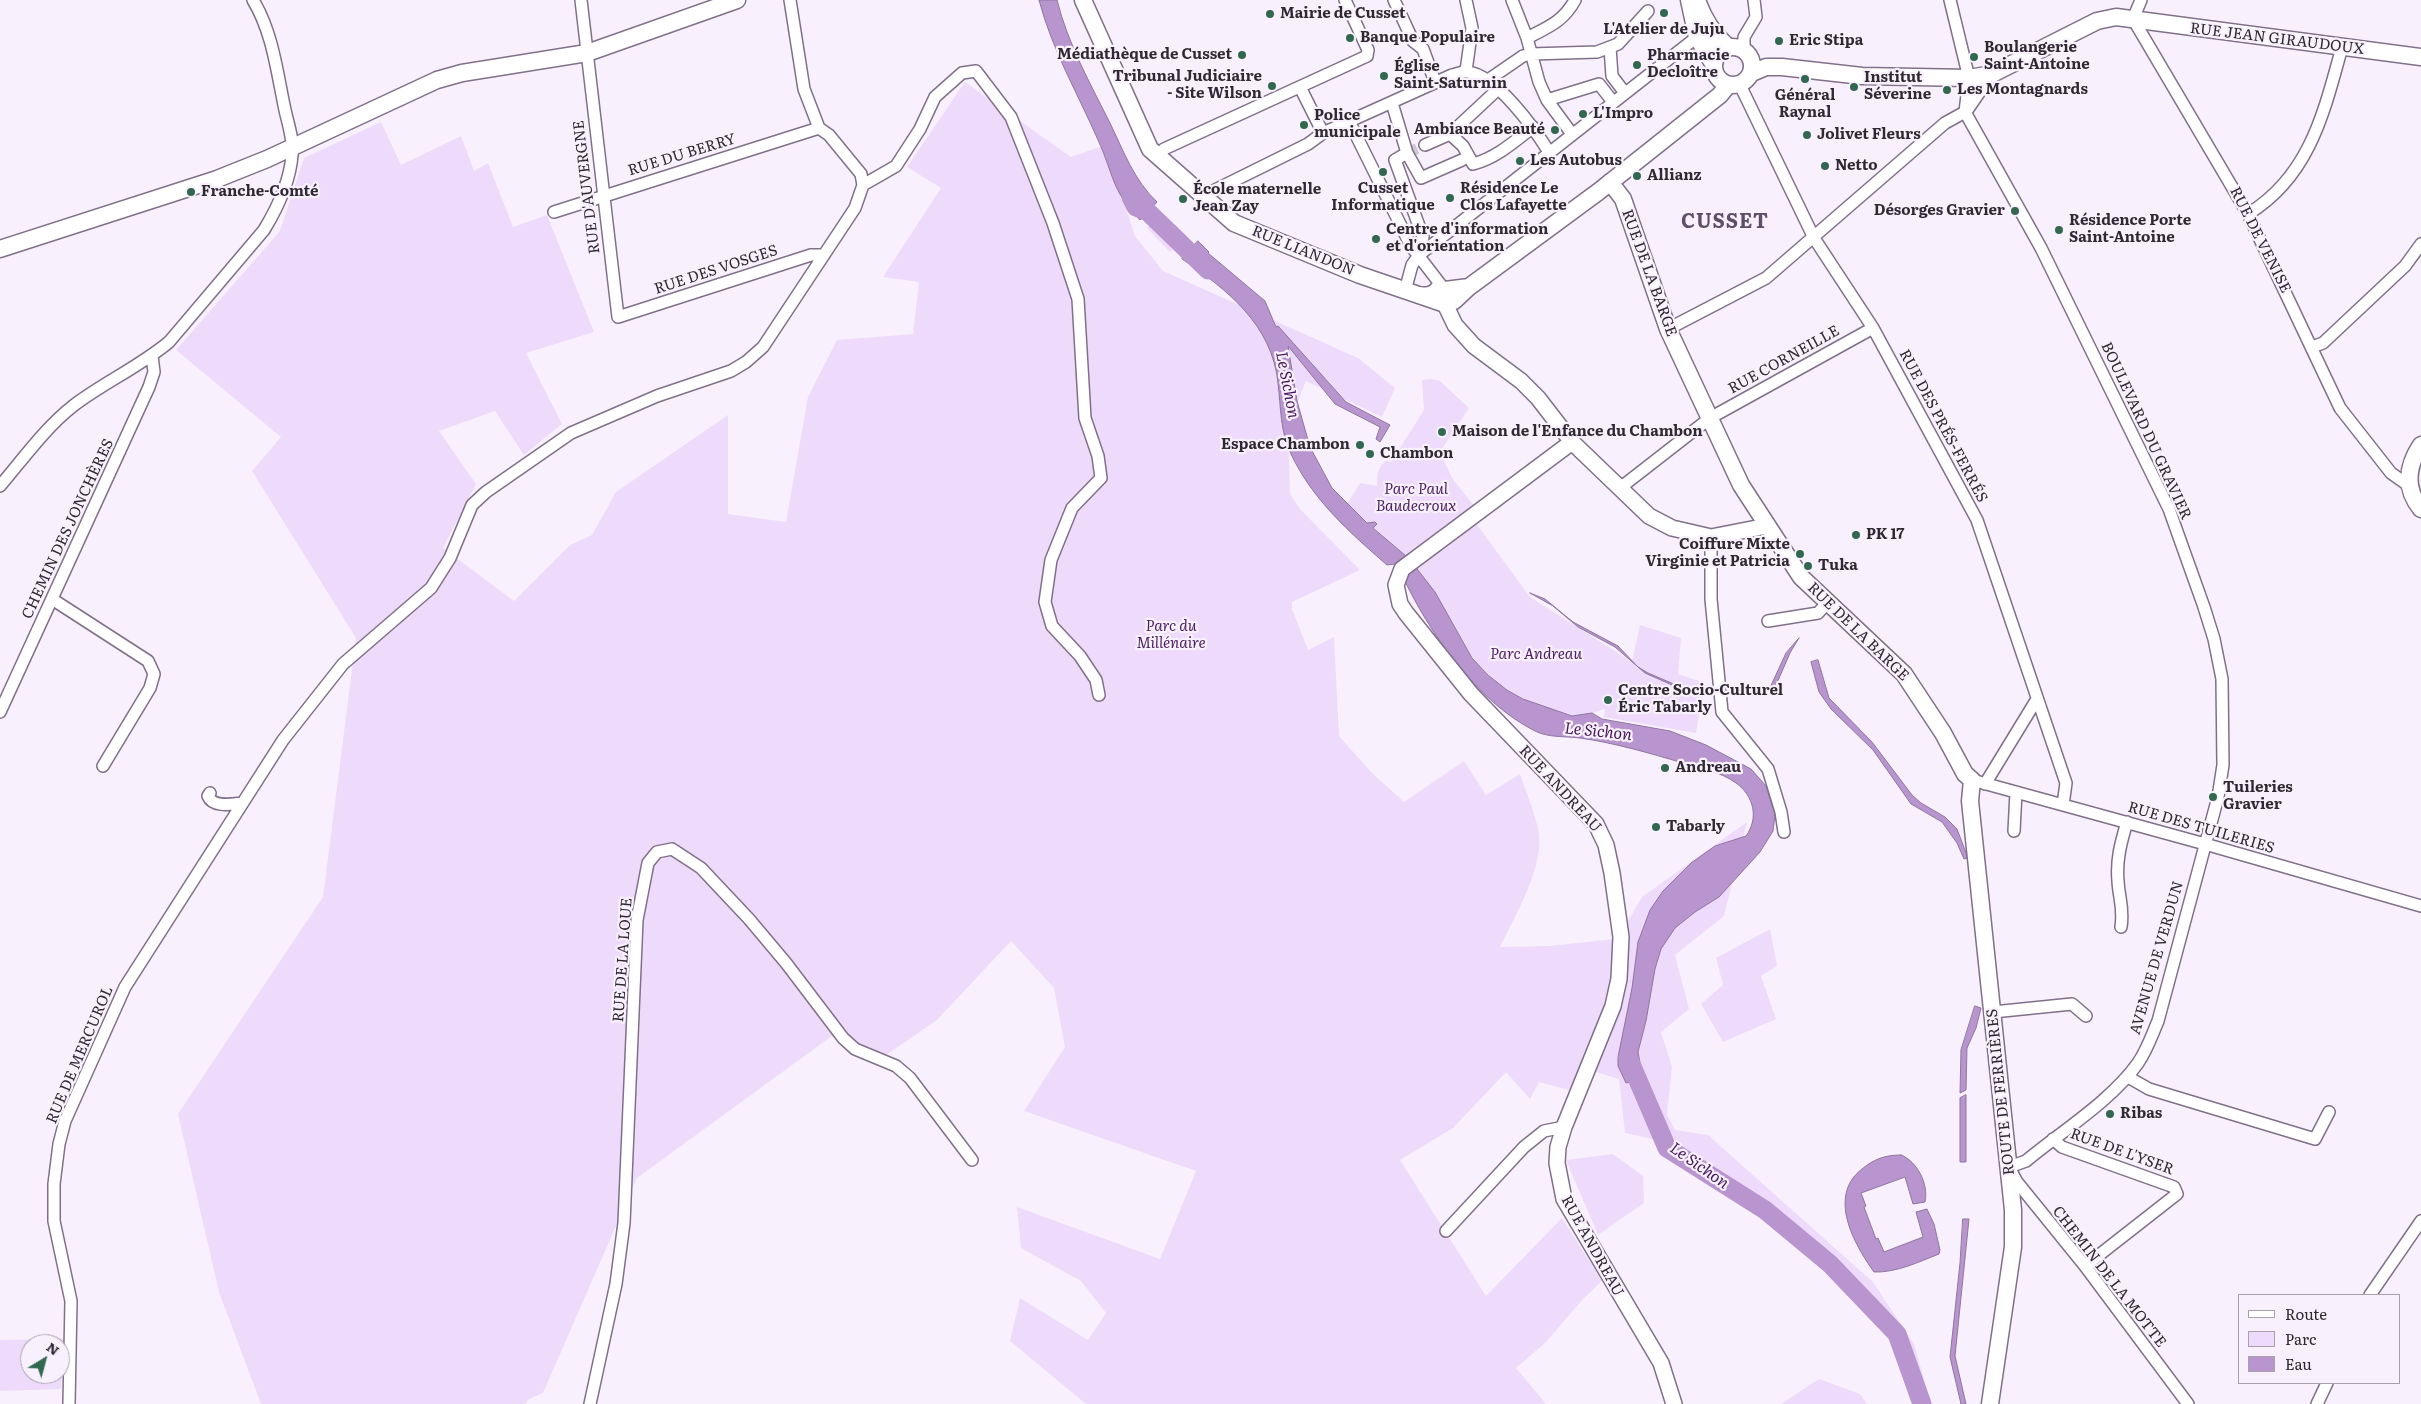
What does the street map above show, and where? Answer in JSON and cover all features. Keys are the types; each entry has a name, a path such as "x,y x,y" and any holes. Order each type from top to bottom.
{"main road":[{"path":"0,249 217,179 437,80 462,73 587,53 737,0"},
{"name":"RUE LIANDON","path":"1083,0 1150,148 1234,223 1360,275 1406,291 1443,292"},
{"path":"1689,0 1697,37 1724,78"},
{"path":"1697,0 1702,16 1711,30 1752,63 1752,73"},
{"name":"RUE JEAN GIRAUDOUX","path":"1831,71 1862,76 1969,78 1992,74 2098,22 2116,17 2421,57"},
{"path":"1724,78 1716,58 1737,50 1831,71"},
{"path":"1724,78 1747,80 1752,73 1766,68 1831,71"},
{"path":"1443,292 1470,287 1610,182 1707,106 1715,89 1724,78"},
{"name":"RUE DE LA BARGE","path":"1610,182 1623,199 1668,329 1741,485 1801,577 1829,601 1904,674 1943,733 1965,774 1979,782"},
{"path":"2414,488 2418,477 2414,456 2421,445"},
{"name":"RUE DE VENISE","path":"2414,488 2421,509"},
{"name":"ROUTE DE FERRIÈRES","path":"1979,782 1970,801 2009,1167 2013,1247 1990,1404"}],"street":[{"path":"0,486 55,422 73,406 152,356 169,342 264,230 275,212 288,182 293,146 270,37 262,14 253,0"},
{"name":"RUE D'AUVERGNE","path":"581,0 602,195 618,318"},
{"path":"790,0 804,89 819,128 854,163 861,174 863,185 896,166 920,130 935,97 962,73 976,70 1011,117 1053,223 1078,299 1085,418 1098,456 1101,478 1072,508 1052,560 1045,602 1052,626 1080,656 1096,680 1099,695"},
{"path":"1159,156 1164,149 1367,56 1368,50 1345,0"},
{"path":"1394,0 1413,41 1423,48 1435,82"},
{"path":"1466,0 1472,28 1466,72"},
{"path":"1512,0 1527,38 1547,100 1572,134"},
{"path":"1527,38 1556,23 1568,14 1575,0"},
{"path":"1418,255 1697,37 1737,50 1756,17 1754,0"},
{"path":"1950,0 1969,78 1965,112"},
{"path":"2133,19 2140,0"},
{"path":"1488,80 1523,56 1531,54 1597,52 1618,44 1648,11"},
{"name":"RUE DE VENISE","path":"2133,19 2248,214 2340,408 2390,472 2414,488"},
{"path":"1610,47 1612,76 1625,92"},
{"path":"2248,214 2289,178 2303,160 2316,134 2342,47"},
{"path":"1204,196 1308,144 1323,133 1435,82 1466,72 1488,80 1533,127 1549,152"},
{"path":"1668,329 1766,278 1814,238 1944,122 1965,112 1992,74"},
{"name":"RUE DES PRÉS-FERRÉS","path":"1724,78 1814,238 1873,328 1977,520 2066,783 2063,805"},
{"path":"1547,100 1599,84 1613,102"},
{"path":"1300,87 1323,133"},
{"path":"1425,146 1450,134 1497,90"},
{"path":"1392,103 1407,153 1421,178 1462,160"},
{"name":"BOULEVARD DU GRAVIER","path":"1965,112 2041,248 2169,509 2204,607 2216,648 2222,679 2223,700 2223,764 2218,797 2205,844"},
{"path":"1349,121 1418,255 1443,292 1455,325 1474,346 1521,381 1538,398 1572,442 1649,516 1672,528 1711,536 1767,526"},
{"path":"1450,134 1463,146 1473,164 1485,161 1505,149 1533,127"},
{"name":"RUE DU BERRY","path":"554,212 602,195 819,128"},
{"path":"1406,291 1412,265 1418,255 1423,238 1395,160 1407,153"},
{"name":"RUE DE MERCUROL","path":"70,1404 71,1301 54,1221 54,1184 59,1144 65,1121 125,987 242,803 283,740 343,664 431,588 450,558 472,505 486,492 563,438 649,400 731,370 746,362 763,347 824,255 855,208 863,185"},
{"path":"2312,348 2323,343 2405,266 2421,244"},
{"name":"RUE DES VOSGES","path":"618,318 811,255 824,255"},
{"name":"RUE CORNEILLE","path":"1620,488 1710,418 1873,328"},
{"name":"CHEMIN DES JONCHÈRES","path":"0,712 149,387 154,372 152,356"},
{"name":"RUE ANDREAU","path":"1572,442 1402,569 1398,577 1397,594 1406,613 1471,694 1596,824 1606,845 1621,937 1620,979 1613,1006 1564,1128 1558,1147 1556,1164 1564,1199 1661,1363 1674,1404"},
{"path":"2382,462 2395,468 2417,464"},
{"path":"1711,536 1710,600 1722,712 1768,769 1781,812 1784,832"},
{"path":"52,599 148,661 154,674 150,688 104,766"},
{"path":"1768,622 1818,613 1829,601"},
{"path":"1979,782 2037,699"},
{"name":"RUE DES TUILERIES","path":"1979,782 2421,906"},
{"path":"2014,831 2016,792"},
{"path":"210,793 208,796 210,801 216,804 242,803"},
{"path":"2121,928 2124,912 2118,882 2118,862 2127,822"},
{"name":"AVENUE DE VERDUN","path":"2009,1167 2026,1161 2054,1139 2128,1076 2143,1054 2158,1021 2205,844"},
{"name":"RUE DE LA LOUE","path":"590,1404 616,1284 623,1231 637,920 648,863 657,852 672,850 701,868 786,963 843,1038 855,1049 896,1066 910,1078 972,1160"},
{"path":"1993,1012 2072,1004 2086,1016"},
{"path":"2128,1076 2149,1090 2315,1139 2329,1112"},
{"path":"1446,1231 1524,1147 1544,1131 1564,1128"},
{"name":"RUE DE L'YSER","path":"2054,1139 2062,1147 2174,1187 2177,1194 2085,1266"},
{"name":"CHEMIN DE LA MOTTE","path":"2009,1167 2017,1182 2085,1266 2188,1404"},
{"path":"2371,1294 2421,1221"},
{"path":"2317,1404 2327,1384"}],"green space":[{"name":"Parc du Millénaire","path":"965,82 1071,157 1105,145 1135,236 1163,271 1358,358 1395,388 1382,417 1306,381 1288,424 1290,494 1300,509 1360,570 1292,602 1292,609 1308,650 1334,637 1339,736 1371,772 1404,802 1464,761 1486,795 1520,774 1538,829 1538,858 1528,890 1500,947 1549,946 1615,939 1610,989 1572,1091 1539,1082 1530,1099 1506,1072 1453,1128 1400,1160 1486,1296 1562,1218 1602,1281 1583,1299 1546,1342 1516,1368 1546,1404 1086,1404 1010,1341 1020,1298 1088,1340 1106,1313 1081,1281 1021,1248 1017,1207 1160,1259 1196,1171 1024,1111 1065,1047 1054,988 1011,941 937,1020 876,1062 850,1053 832,1036 637,1178 543,1393 529,1399 525,1404 261,1404 219,1292 178,1114 323,897 356,638 252,471 281,437 176,350 280,231 304,158 381,122 401,165 461,136 474,171 488,163 513,227 547,215 594,332 526,353 562,424 524,455 495,411 439,431 476,484 443,548 514,601 570,545 592,535 616,492 728,415 728,514 786,522 808,397 837,340 913,334 919,282 883,277 941,188 907,167"},
{"path":"1163,214 1186,235 1170,252 1147,228"},
{"name":"Parc Paul Baudecroux","path":"1422,380 1440,381 1469,408 1440,452 1452,478 1475,507 1406,556 1347,504 1360,483 1377,486 1379,468 1387,460 1391,462 1424,410"},
{"name":"Parc Andreau","path":"1475,522 1530,597 1632,662 1640,625 1681,638 1678,674 1705,683 1696,733 1604,717 1605,709 1583,716 1561,713 1524,698 1502,685 1484,669 1454,631 1414,565"},
{"path":"1747,822 1724,916 1675,955 1689,1009 1661,1032 1672,1067 1667,1114 1675,1130 1708,1135 1873,1282 1914,1344 1931,1404 1913,1404 1890,1340 1810,1256 1657,1140 1625,1133 1619,1079 1596,1072 1625,981 1624,928 1642,897"},
{"path":"1770,929 1777,966 1761,976 1776,1019 1723,1042 1701,1004 1723,985 1716,958"},
{"path":"1613,1154 1643,1176 1644,1203 1598,1235 1566,1160"},
{"path":"0,1340 20,1340 20,1384 61,1384 61,1389 0,1391"},
{"path":"1819,1379 1860,1394 1867,1404 1781,1404"}],"water":[{"path":"1039,0 1057,0 1073,48 1125,155 1142,184 1157,202 1140,220 1118,191 1098,140 1058,54"},
{"path":"1198,241 1208,253 1265,301 1276,327 1278,326 1346,402 1390,425 1380,442 1376,439 1380,427 1335,404 1288,346 1297,401 1310,447 1332,488 1367,523 1375,522 1377,524 1373,528 1406,556 1395,564 1387,565 1345,527 1321,500 1300,470 1291,454 1285,437 1274,362 1257,326 1245,311 1216,283 1182,259"},
{"path":"1414,565 1435,592 1472,658 1488,675 1507,690 1523,699 1572,716 1592,713 1602,719 1670,731 1706,745 1751,769 1766,786 1775,815 1773,831 1760,852 1719,897 1695,912 1675,928 1661,949 1638,1052 1643,1079 1626,1083 1618,1066 1618,1057 1632,988 1638,942 1650,910 1663,891 1691,863 1715,846 1746,836 1750,829 1753,815 1751,801 1736,783 1711,771 1606,743 1580,738 1546,735 1535,731 1514,718 1494,703 1457,664 1426,620 1402,575"},
{"path":"1530,593 1545,599 1573,622 1618,646 1638,667 1615,647 1578,627 1553,606"},
{"path":"1799,638 1790,653 1773,692 1767,696 1748,690 1724,693 1723,689 1748,686 1768,692 1786,653"},
{"path":"1818,660 1829,698 1872,742 1912,795 1921,803 1945,817 1957,829 1968,858 1964,859 1957,843 1942,822 1911,804 1873,750 1831,709 1819,692 1811,662"},
{"path":"1638,667 1697,694 1716,690 1716,692 1697,696 1645,673"},
{"path":"1975,1006 1981,1008 1976,1028 1967,1048 1966,1090 1960,1093 1961,1050"},
{"path":"1966,1095 1966,1162 1960,1162 1960,1098"},
{"path":"1901,1155 1912,1162 1917,1168 1925,1188 1925,1202 1913,1204 1905,1177 1861,1193 1876,1239 1878,1238 1884,1252 1923,1237 1916,1212 1927,1209 1934,1224 1940,1250 1939,1254 1907,1266 1890,1271 1874,1272 1859,1248 1847,1220 1846,1193 1852,1180 1866,1166 1880,1158"},
{"path":"1963,1219 1969,1219 1955,1356 1966,1404 1961,1404 1950,1357"}],"waterway":[{"name":"Le Sichon","path":"1131,197 1136,207 1148,212 1208,270"},
{"name":"Le Sichon","path":"1628,1057 1667,1148 1765,1210 1830,1264 1897,1334 1922,1404"}],"tunnel":[{"path":"1407,153 1425,145"}],"place":[{"name":"L'Atelier de Juju","path":"1664,13"},
{"name":"Mairie de Cusset","path":"1270,14"},
{"name":"Banque Populaire","path":"1350,38"},
{"name":"Eric Stipa","path":"1779,41"},
{"name":"Médiathèque de Cusset","path":"1242,55"},
{"name":"Boulangerie Saint-Antoine","path":"1974,57"},
{"name":"Pharmacie Decloître","path":"1637,65"},
{"name":"Église Saint-Saturnin","path":"1384,76"},
{"name":"Général Raynal","path":"1805,79"},
{"name":"Tribunal Judiciaire - Site Wilson","path":"1272,86"},
{"name":"Institut Séverine","path":"1854,87"},
{"name":"Les Montagnards","path":"1947,90"},
{"name":"L'Impro","path":"1583,114"},
{"name":"Police municipale","path":"1304,125"},
{"name":"Ambiance Beauté","path":"1555,130"},
{"name":"Jolivet Fleurs","path":"1807,135"},
{"name":"Les Autobus","path":"1520,161"},
{"name":"Netto","path":"1825,166"},
{"name":"Cusset Informatique","path":"1383,172"},
{"name":"Allianz","path":"1637,176"},
{"name":"Franche-Comté","path":"191,192"},
{"name":"Résidence Le Clos Lafayette","path":"1450,198"},
{"name":"École maternelle Jean Zay","path":"1183,199"},
{"name":"Désorges Gravier","path":"2015,211"},
{"name":"Résidence Porte Saint-Antoine","path":"2059,230"},
{"name":"Centre d'information et d'orientation","path":"1376,239"},
{"name":"Maison de l'Enfance du Chambon","path":"1442,432"},
{"name":"Espace Chambon","path":"1360,445"},
{"name":"Chambon","path":"1370,454"},
{"name":"PK 17","path":"1856,535"},
{"name":"Coiffure Mixte Virginie et Patricia","path":"1800,554"},
{"name":"Tuka","path":"1808,566"},
{"name":"Centre Socio-Culturel Éric Tabarly","path":"1608,700"},
{"name":"Andreau","path":"1665,768"},
{"name":"Tuileries Gravier","path":"2213,797"},
{"name":"Tabarly","path":"1656,827"},
{"name":"Ribas","path":"2110,1114"}],"district":[{"name":"CUSSET","path":"1725,222"}]}
